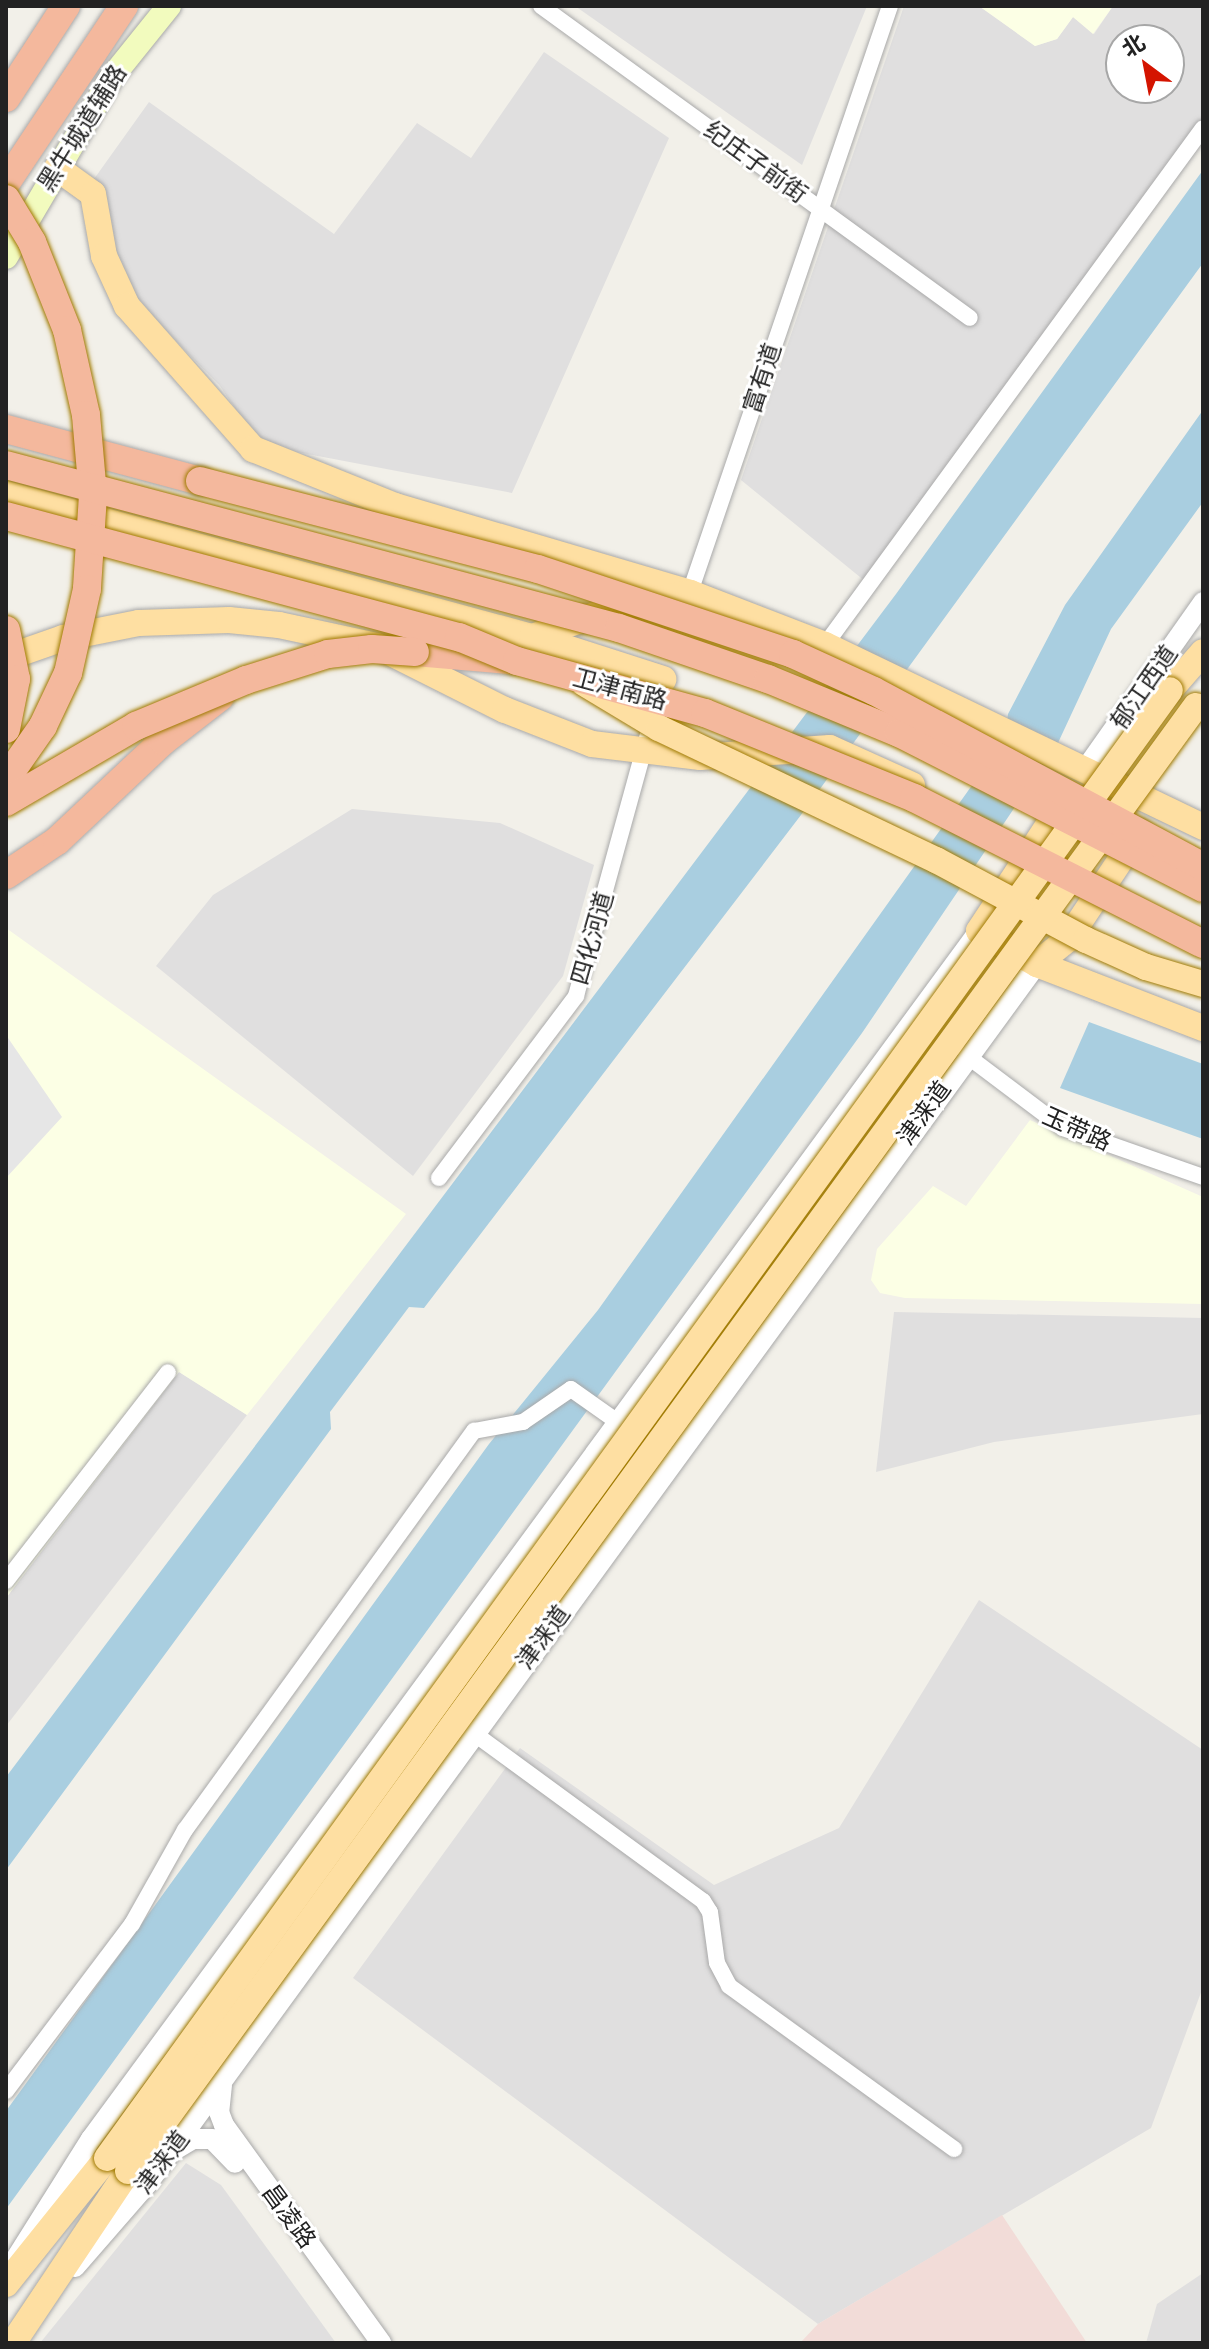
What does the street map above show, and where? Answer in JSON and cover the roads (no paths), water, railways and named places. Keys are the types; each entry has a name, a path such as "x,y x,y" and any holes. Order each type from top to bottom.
{"highway":[{"path":"6,98 66,6"},
{"path":"6,183 124,6"},
{"path":"6,199 32,242 67,330 86,415 93,495 87,589 68,673 43,726 6,779"},
{"path":"6,429 538,569 793,654 874,691 1201,870"},
{"path":"6,465 619,628 768,679 899,733 1201,870"},
{"name":"卫津南路","path":"6,516 459,637 524,649 574,677 705,713 861,774 1203,944"},
{"path":"6,630 16,679 6,729"},
{"path":"6,802 136,726 303,660 354,650 524,649"},
{"path":"6,875 57,841 173,732 246,680"}],"main road":[{"path":"127,55 141,17 136,6"},
{"name":"黑牛城道辅路","path":"6,257 127,55 169,6"},
{"path":"57,168 93,194 104,256 127,306 253,449 395,506 690,593 825,645 1203,827"},
{"path":"6,494 524,649 663,679"},
{"path":"524,649 615,608 690,593"},
{"path":"6,658 63,638 139,623 229,620 279,625 377,646 557,732 644,753 700,757 819,747 839,750 1024,841"},
{"path":"117,2164 1170,690 1203,652"},
{"path":"574,677 659,728 936,860 1116,955 1203,984"},
{"path":"117,2164 1203,698"},
{"path":"1076,766 1024,841 979,931 1037,964 1203,1028"},
{"path":"1037,964 1068,939 1132,844 1148,813 1144,800"},
{"name":"津涞道","path":"6,2284 117,2164"},
{"name":"津涞道","path":"13,2343 41,2304 117,2164"}],"street":[{"name":"纪庄子前街","path":"541,6 970,318"},
{"name":"富有道","path":"644,753 690,593 890,6"},
{"path":"825,645 1203,128"},
{"name":"郁江西道","path":"1076,766 1203,602"},
{"name":"郁江西道","path":"1109,782 1106,760 1203,626"},
{"name":"四化河道","path":"439,1178 576,996 644,753"},
{"path":"6,2278 35,2221 91,2139 613,1419 979,931"},
{"name":"津涞道","path":"41,2304 170,2153 966,1055 1037,964"},
{"name":"玉带路","path":"966,1055 1063,1128 1203,1177"},
{"path":"6,1581 168,1372"},
{"path":"6,2091 132,1924 185,1830 474,1431 523,1422 571,1389 613,1419"},
{"path":"417,1693 703,1901 710,1912 717,1963 729,1986 954,2149"},
{"name":"昌凌路","path":"222,2081 219,2112 224,2125 381,2343"},
{"name":"昌凌路","path":"170,2153 193,2139 219,2143 367,2343"}],"water":[{"path":"1203,170 1203,263 801,815 424,1308 409,1307 330,1412 331,1429 6,1870 6,1777 896,594"},
{"path":"1203,410 1203,502 1111,629 1057,745 862,1033 6,2209 6,2111 489,1444 598,1310 1005,739 1008,714 1065,605"},
{"path":"1089,1022 1203,1064 1203,1139 1060,1088"}]}
